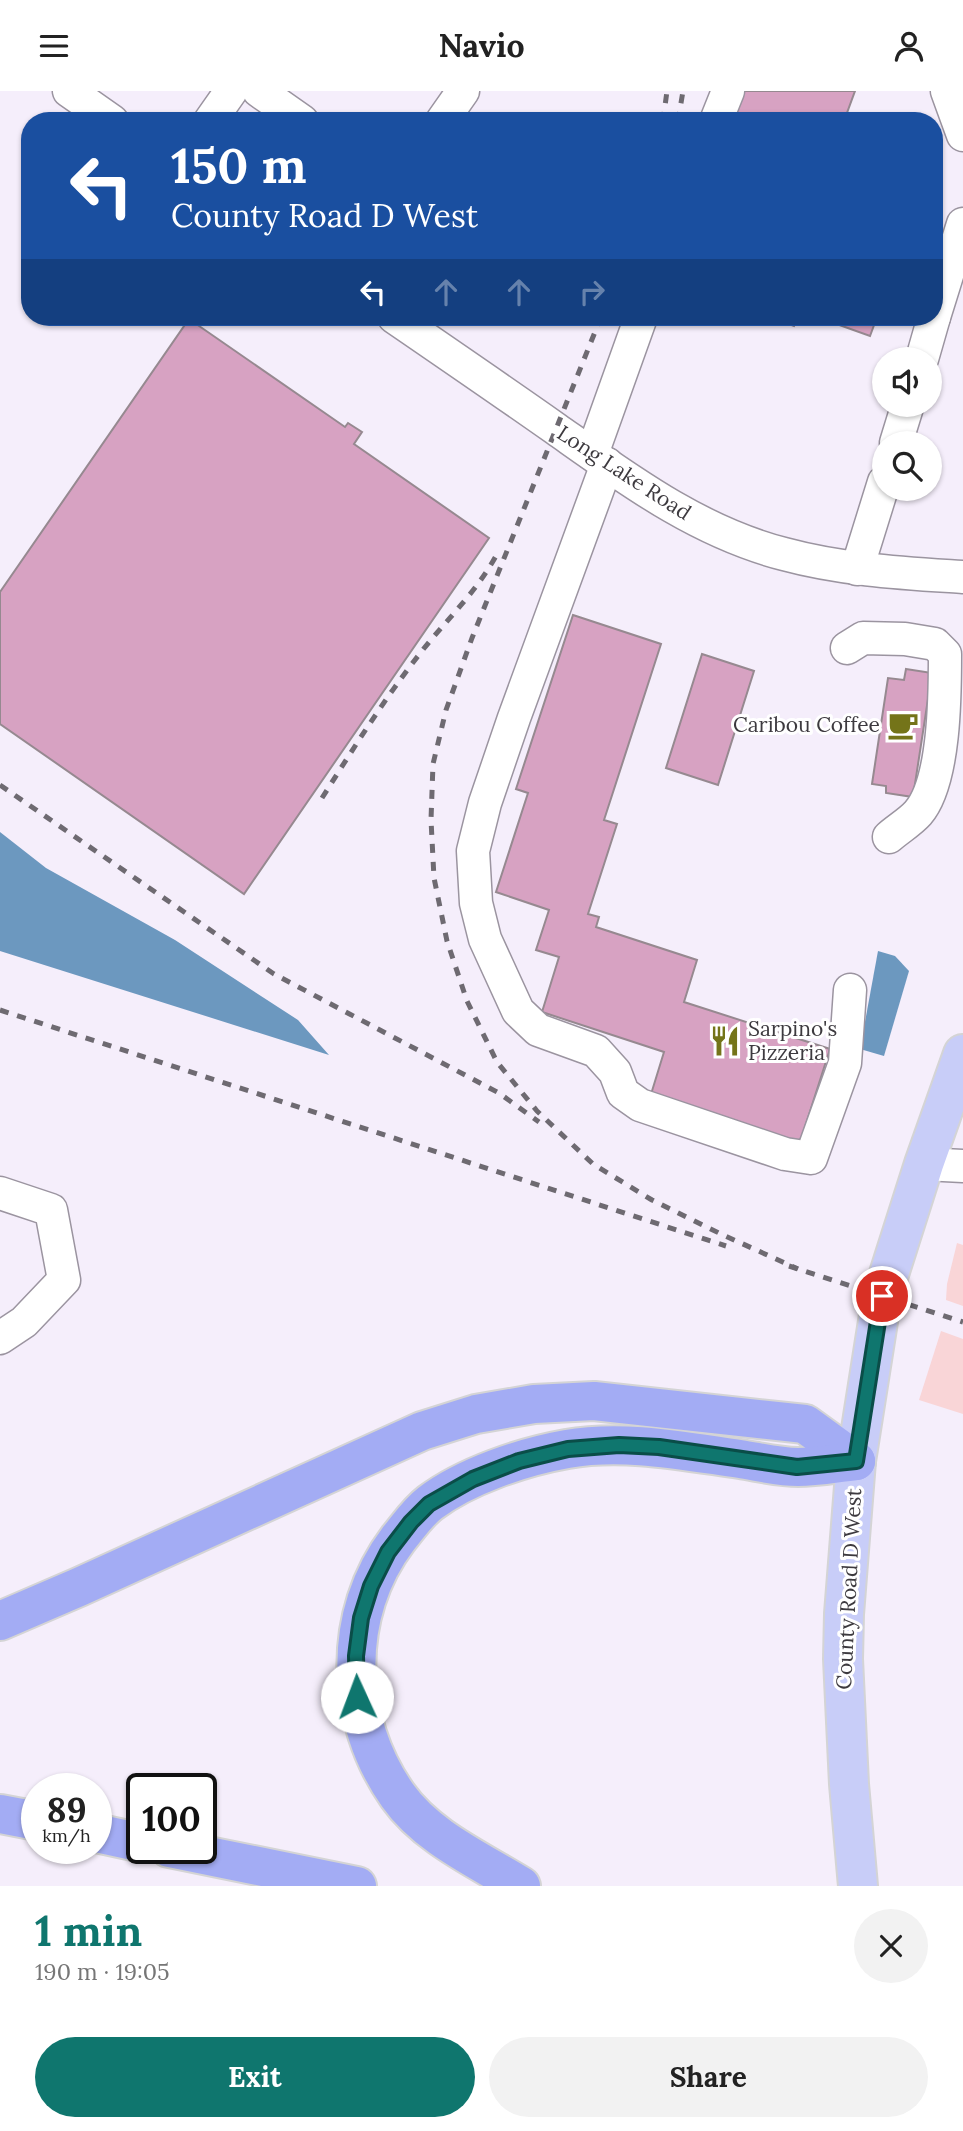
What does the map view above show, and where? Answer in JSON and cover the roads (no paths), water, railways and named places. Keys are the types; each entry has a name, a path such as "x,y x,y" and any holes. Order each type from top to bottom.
{"highway":[{"path":"0,1621 92,1582 422,1431 477,1414 534,1404 594,1401 805,1424 856,1461"},
{"path":"521,1886 424,1825 399,1797 366,1734 357,1697 356,1656 361,1618 371,1586 388,1552 411,1522 429,1504 473,1479 519,1461 568,1449 619,1445 659,1447 797,1467 856,1461"},
{"path":"0,1814 21,1818"},
{"path":"217,1858 357,1886"}],"main road":[{"name":"County Road D West","path":"857,1875 847,1759 843,1659 856,1461 882,1296 963,1054"}],"street":[{"path":"69,91 98,112"},
{"path":"216,112 230,91"},
{"path":"259,91 289,112"},
{"path":"448,112 463,91"},
{"path":"720,112 728,91"},
{"path":"947,91 963,135"},
{"path":"943,288 963,224"},
{"name":"Long Lake Road","path":"407,326 678,511 733,537 783,554 857,569 963,577"},
{"path":"638,326 599,459 485,803 473,851 476,903 485,939 518,1010 538,1030 596,1051 615,1072 622,1093 640,1105 785,1154 811,1158 845,1063 850,990"},
{"path":"925,347 931,326"},
{"path":"857,569 878,501"},
{"path":"846,648 863,638 905,639 935,644 945,654 945,701 938,760 930,789 919,812 889,837"},
{"path":"924,1164 963,1166"},
{"path":"0,1193 51,1210 64,1280 24,1322 0,1338"}],"water":[{"path":"0,832 46,868 175,940 298,1020 329,1055 0,951"},
{"path":"878,951 895,956 909,971 884,1056 860,1049"}],"railway":[{"path":"664,112 667,91"},
{"path":"680,112 683,91"},
{"path":"597,326 472,638 446,710 433,764 431,820 434,878 447,941 467,1001 497,1062 537,1111 593,1164 652,1200 798,1269"},
{"path":"322,798 393,690 428,643 470,594 497,554"},
{"path":"0,785 274,974 499,1093 539,1122"},
{"path":"0,1010 726,1246"},
{"path":"789,1266 963,1322"}],"place":[{"name":"Caribou Coffee","path":"903,725"},
{"name":"Sarpino's Pizzeria","path":"725,1041"}]}
